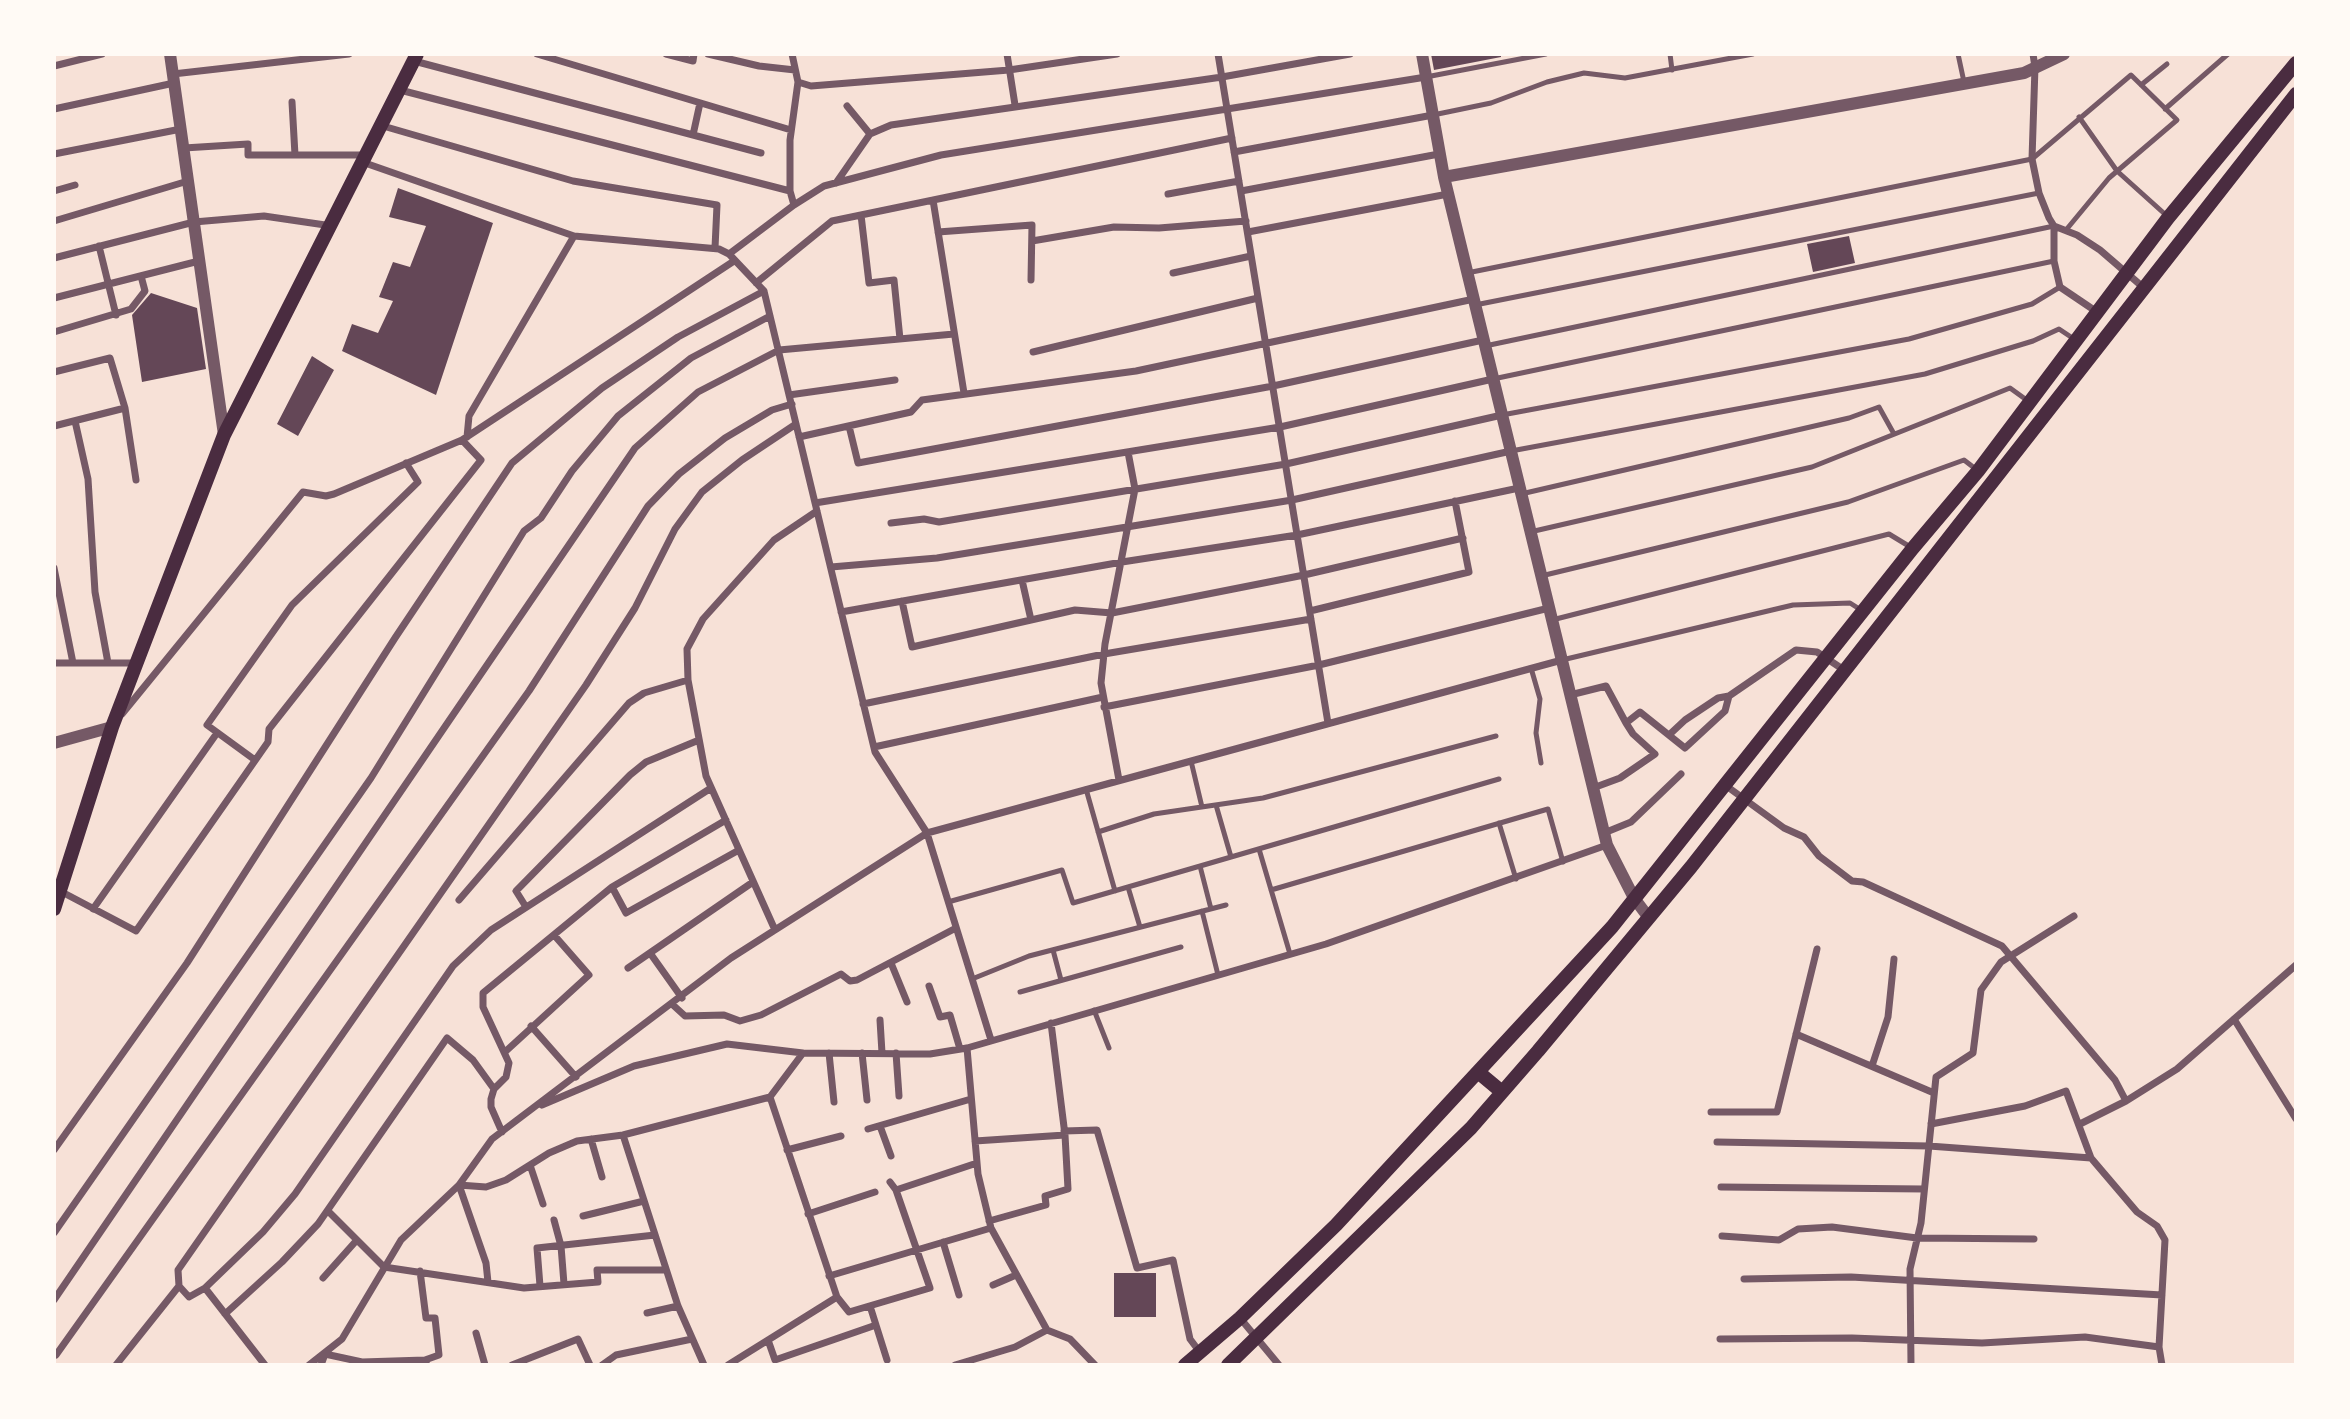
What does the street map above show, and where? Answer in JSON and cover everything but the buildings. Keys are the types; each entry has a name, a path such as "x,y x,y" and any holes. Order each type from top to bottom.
{"main road":[{"path":"54,909 112,727 224,435 416,58"},
{"path":"1185,1365 1240,1318 1336,1225 1612,927 1913,548 1978,471 2168,218 2296,63"},
{"path":"1228,1365 1471,1128 1649,918 2296,94"},
{"path":"2213,163 2232,176"},
{"path":"1478,1072 1502,1092"}],"street":[{"path":"54,66 102,54"},
{"path":"170,54 224,435"},
{"path":"54,109 174,78 349,54"},
{"path":"537,54 791,130"},
{"path":"666,54 693,61 694,54"},
{"path":"708,54 759,66 795,69"},
{"path":"792,54 798,82 791,130 790,191 794,205"},
{"path":"1007,54 1015,105"},
{"path":"798,82 811,86 1009,70 1117,54"},
{"path":"1218,54 1328,723"},
{"path":"836,183 870,134 891,125 1222,77 1350,54"},
{"path":"1422,54 1444,177 1606,839 1634,898 1649,918"},
{"path":"1444,177 2024,72 2034,61 2064,54"},
{"path":"416,58 761,153"},
{"path":"2034,61 2032,159 2039,193 2054,226 2054,261 2060,287 2097,312"},
{"path":"54,743 112,727 295,498 303,492 326,496 334,494 465,438 732,257 794,205 824,186 941,155 1426,77"},
{"path":"400,90 790,191"},
{"path":"292,102 295,155"},
{"path":"693,135 700,103"},
{"path":"847,106 870,134"},
{"path":"1234,152 1433,115"},
{"path":"383,126 573,181 717,205 715,248"},
{"path":"54,154 181,129"},
{"path":"756,283 832,221 1232,138"},
{"path":"184,148 248,144 248,155 366,159 574,236 715,248 732,257 764,291 874,747 927,833 991,1040"},
{"path":"1241,191 1439,154"},
{"path":"54,221 188,181"},
{"path":"1168,194 1239,181"},
{"path":"54,191 75,185"},
{"path":"1248,232 1448,194"},
{"path":"933,200 964,393"},
{"path":"861,215 869,283 894,280 900,339"},
{"path":"54,258 194,222 264,216 332,226"},
{"path":"1032,242 1114,227 1159,228 1246,221"},
{"path":"939,232 1032,225 1031,280"},
{"path":"2054,226 2100,250 2145,289"},
{"path":"60,891 136,931 268,743 269,729 481,460 465,438 469,416 574,236"},
{"path":"99,246 116,315"},
{"path":"1173,273 1251,256"},
{"path":"54,298 200,261"},
{"path":"54,332 131,309 145,291 141,276"},
{"path":"54,1150 187,963 395,638 512,463 601,388 678,337 764,291"},
{"path":"1033,352 1258,298"},
{"path":"799,437 911,412 922,400 1136,371 1474,302"},
{"path":"54,1233 371,778 524,531 541,518 572,471 618,416 691,358 770,316"},
{"path":"54,1300 635,447 698,392 779,350 954,334"},
{"path":"849,426 858,463 1273,386 1484,343"},
{"path":"54,372 110,358 125,408 136,480"},
{"path":"775,930 711,788 688,680 687,649 703,620 774,540 816,507 1280,427 1493,379"},
{"path":"789,395 895,380"},
{"path":"55,1356 529,691 648,506 679,474 725,438 772,410 792,404"},
{"path":"54,426 125,408"},
{"path":"891,523 924,519 939,522 1286,464 1502,415"},
{"path":"75,421 88,479 95,592 108,663"},
{"path":"711,788 491,930 453,966 295,1194 263,1232 205,1288 189,1297 179,1286 178,1270 586,685 635,608 675,529 702,492 742,460 796,424"},
{"path":"831,567 937,558 1292,500 1510,451"},
{"path":"1119,780 1104,707 1104,654 1135,489 1128,452"},
{"path":"255,760 207,725 292,605 418,482 407,463"},
{"path":"841,612 1122,562 1297,535 1455,501 1520,491"},
{"path":"863,704 1310,615 1469,572 1455,501"},
{"path":"902,601 912,647 1075,610 1111,613 1304,575 1462,538"},
{"path":"54,568 73,663"},
{"path":"1022,580 1031,620"},
{"path":"1104,707 1319,665 1550,614"},
{"path":"1670,735 1685,720 1707,705 1729,696 1796,650 1828,656 1845,671"},
{"path":"309,1365 342,1339 401,1240 459,1185 492,1139 732,958 927,833 1562,660"},
{"path":"54,663 136,663"},
{"path":"459,900 629,703 644,693 688,680"},
{"path":"1570,695 1606,686 1633,734 1655,754 1620,778 1593,788"},
{"path":"1626,723 1640,712 1685,748 1726,711 1729,696"},
{"path":"874,747 1103,697"},
{"path":"93,909 218,733"},
{"path":"526,907 516,891 630,775 646,762 699,740"},
{"path":"531,1110 634,1066 727,1044 803,1053 930,1054 963,1048 1290,954 1563,862 1631,822 1681,774"},
{"path":"1725,785 1784,828 1804,837 1819,856 1852,881 1863,882 2003,946 2115,1080 2126,1101"},
{"path":"502,1132 491,1107 495,1089 509,1070 506,1051 483,1007 484,993 612,887 726,820"},
{"path":"612,887 626,913 739,850"},
{"path":"628,968 754,882"},
{"path":"1911,1365 1910,1280 1924,1189 1936,1077 1973,1053 1981,990 2001,962 2074,916"},
{"path":"673,1004 685,1016 723,1015 740,1021 761,1015 841,974 850,981 857,980 957,928"},
{"path":"506,1051 589,975 554,935"},
{"path":"1711,1112 1777,1112 1817,948"},
{"path":"650,953 682,998"},
{"path":"1872,1066 1888,1017 1894,959"},
{"path":"891,963 907,1002"},
{"path":"2080,1124 2126,1101 2177,1069 2296,965"},
{"path":"929,986 940,1017 950,1015 963,1048 977,1163 990,1225 1047,1330 1070,1339 1091,1363"},
{"path":"2234,1019 2296,1119"},
{"path":"880,1020 882,1054"},
{"path":"829,1276 943,1242 1046,1205 1045,1196 1068,1189 1065,1133 1051,1023"},
{"path":"531,1026 576,1077"},
{"path":"1796,1034 1934,1093"},
{"path":"225,1314 282,1262 328,1211 447,1038 473,1059 495,1089"},
{"path":"459,1185 486,1186 506,1180 577,1141 623,1135 770,1097 803,1053"},
{"path":"829,1053 835,1102"},
{"path":"862,1053 867,1100"},
{"path":"896,1054 899,1096"},
{"path":"1931,1124 2025,1106 2066,1091 2091,1158 2137,1212 2157,1226 2165,1241 2159,1347 2162,1365"},
{"path":"770,1097 829,1276 837,1297 849,1312 930,1288 896,1190 890,1181"},
{"path":"868,1129 971,1099"},
{"path":"880,1126 891,1156"},
{"path":"975,1141 1097,1130 1138,1268 1173,1260 1190,1339 1199,1351"},
{"path":"623,1135 678,1306 704,1365"},
{"path":"787,1150 841,1136"},
{"path":"592,1139 602,1177"},
{"path":"1717,1142 1929,1146 2091,1158"},
{"path":"896,1190 977,1163"},
{"path":"530,1165 542,1204"},
{"path":"459,1185 486,1263 488,1282"},
{"path":"1721,1187 1924,1189"},
{"path":"808,1214 875,1192"},
{"path":"583,1216 644,1201"},
{"path":"328,1211 384,1267 524,1288 598,1282 597,1270 666,1270"},
{"path":"554,1220 561,1245 564,1284"},
{"path":"1722,1237 1779,1241 1798,1229 1832,1227 1917,1238 2034,1239"},
{"path":"540,1286 537,1248 655,1235"},
{"path":"323,1278 356,1241"},
{"path":"943,1242 959,1295"},
{"path":"324,1354 362,1362 426,1363 439,1355 435,1318 426,1318 420,1271"},
{"path":"993,1285 1016,1275"},
{"path":"1744,1279 1851,1277 2021,1285 2051,1291 2162,1295"},
{"path":"116,1365 179,1286"},
{"path":"205,1288 265,1365"},
{"path":"728,1365 837,1297"},
{"path":"647,1312 678,1306"},
{"path":"870,1306 887,1360"},
{"path":"1240,1318 1279,1365"},
{"path":"768,1340 775,1360 876,1325"},
{"path":"955,1365 1015,1347 1047,1330"},
{"path":"476,1333 485,1365"},
{"path":"1720,1339 1852,1338 1982,1343 2085,1337 2159,1347"},
{"path":"512,1365 578,1339 590,1365"},
{"path":"602,1365 616,1355 692,1339"},
{"path":"321,1365 324,1354"}],"lane":[{"path":"1426,77 1546,54"},
{"path":"1670,54 1672,69"},
{"path":"1433,115 1491,103 1547,82 1584,73 1625,78 1753,54"},
{"path":"1958,54 1965,83"},
{"path":"2165,109 2228,54"},
{"path":"2141,85 2167,64"},
{"path":"1467,273 2032,159 2131,75 2177,120 2118,171 2066,230"},
{"path":"2079,117 2118,171 2168,218"},
{"path":"1474,302 2039,193"},
{"path":"1484,343 2054,226"},
{"path":"1493,379 2054,261"},
{"path":"1502,415 1909,339 2032,304 2060,287"},
{"path":"1510,451 1925,374 2011,348 2059,329 2076,340"},
{"path":"1530,532 1812,467 2010,388 2031,403"},
{"path":"1520,491 1849,418 1879,407 1894,435"},
{"path":"1541,576 1848,502 1964,460 1978,471"},
{"path":"1550,614 1889,534 1913,548"},
{"path":"1562,660 1793,605 1850,603 1863,612"},
{"path":"1531,668 1539,699 1536,733 1541,763"},
{"path":"1098,832 1154,814 1263,798 1496,736"},
{"path":"1191,761 1202,807"},
{"path":"948,902 1062,870 1073,903 1500,779"},
{"path":"1086,789 1115,891"},
{"path":"1216,805 1231,858"},
{"path":"1271,890 1548,809 1563,862"},
{"path":"1500,823 1516,878"},
{"path":"1259,849 1290,954"},
{"path":"1200,866 1212,909"},
{"path":"1128,887 1140,927"},
{"path":"972,979 1053,950 1226,905"},
{"path":"1202,911 1218,975"},
{"path":"1020,992 1181,947"},
{"path":"1053,950 1061,980"},
{"path":"1094,1010 1109,1048"}]}
